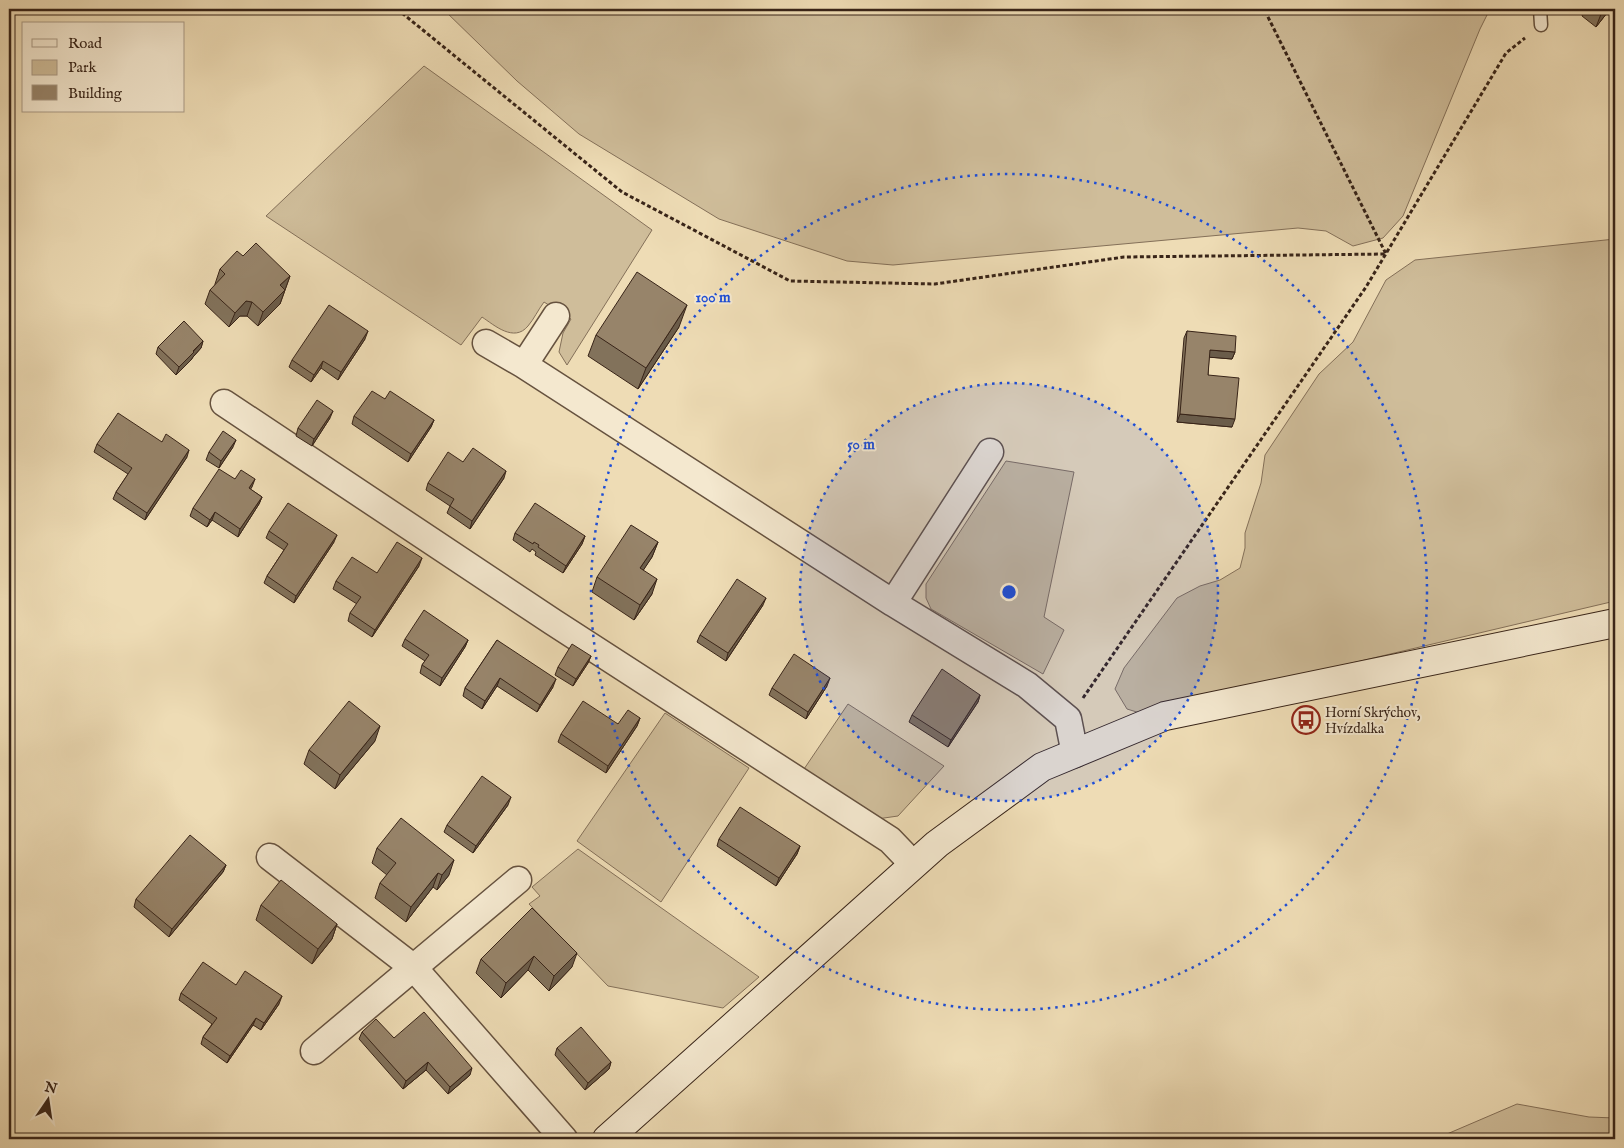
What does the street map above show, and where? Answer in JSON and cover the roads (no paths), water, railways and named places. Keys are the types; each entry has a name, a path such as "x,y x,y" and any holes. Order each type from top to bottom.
{"street":[{"path":"524,365 556,316"},
{"path":"486,343 524,365 893,603 1027,685 1068,719 1075,754"},
{"path":"224,403 553,622 890,840 914,864"},
{"path":"893,603 990,452"},
{"path":"606,1139 937,844 1042,767 1165,716 1615,623"},
{"path":"270,857 414,968 564,1139"},
{"path":"314,1050 518,880"}],"lane":[{"path":"1540,9 1541,25"}],"place":[{"name":"Horní Skrýchov, Hvízdalka","path":"1306,720"}]}
